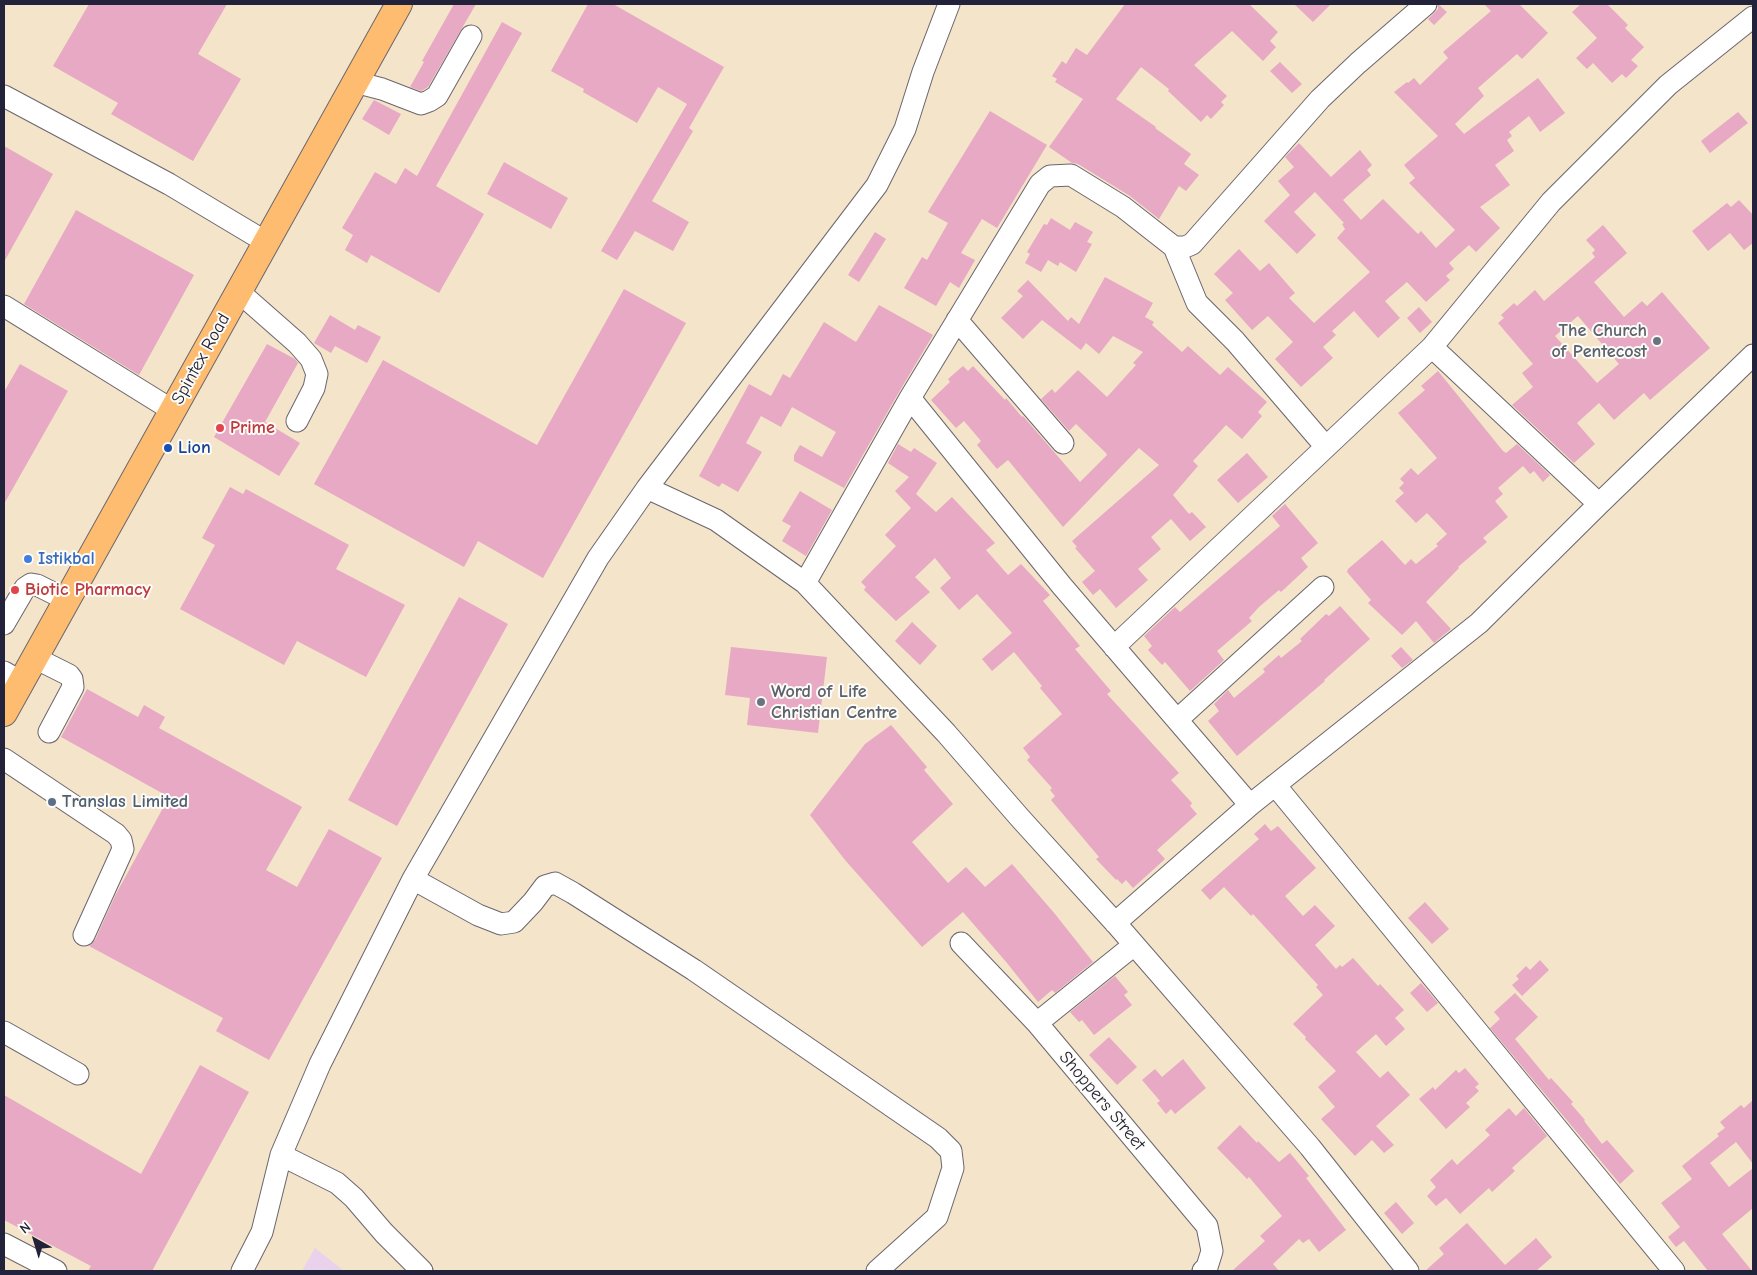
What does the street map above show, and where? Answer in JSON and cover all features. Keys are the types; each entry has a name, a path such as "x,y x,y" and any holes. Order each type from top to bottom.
{"main road":[{"name":"Spintex Road","path":"5,708 12,677 35,658 399,4"}],"street":[{"path":"242,1271 262,1232 281,1156 320,1064 413,880 598,558 647,488 877,185 905,128 923,72 949,4"},
{"path":"1174,248 1192,244 1320,99 1426,4"},
{"path":"1114,647 1432,347 1550,202 1668,85 1753,17"},
{"path":"356,82 382,88 422,104 436,96 471,36"},
{"path":"4,96 168,184 266,242"},
{"path":"804,583 957,320 1040,184 1050,176 1071,174 1123,207 1174,248 1197,303 1235,341 1326,448"},
{"path":"239,292 298,343 311,359 317,374 314,388 297,421"},
{"path":"4,306 172,410"},
{"path":"957,320 1063,443"},
{"path":"1432,347 1599,504"},
{"path":"1115,923 1250,805 1479,623 1753,355"},
{"path":"910,398 1006,518 1250,805"},
{"path":"647,488 716,520 804,583 946,733 1115,923 1310,1147 1408,1271"},
{"path":"4,624 25,588 31,584 37,585 67,600"},
{"path":"1177,720 1323,587"},
{"path":"35,658 69,675 72,679 73,687 49,732"},
{"path":"4,758 116,834 122,840 122,849 84,935"},
{"path":"1275,785 1674,1271"},
{"path":"413,880 478,916 501,924 514,922 545,886 555,884 573,892 694,970 938,1138 952,1151 953,1168 937,1217 877,1271"},
{"name":"Shoppers Street","path":"961,943 1037,1024 1207,1226 1212,1251 1207,1267 1203,1271"},
{"path":"1037,1024 1134,945"},
{"path":"4,1032 78,1074"},
{"path":"281,1156 337,1183 354,1198 384,1233 422,1271"},
{"path":"4,1244 56,1271"}],"shaded area":[{"path":"315,1248 344,1271 302,1271"}],"building":[{"path":"89,4 227,4 198,54 241,79 193,161 111,114 118,103 53,66"},
{"path":"454,4 476,4 428,87 421,91 410,87 424,62 422,61"},
{"path":"588,4 613,4 724,67 689,128 693,131 652,201 689,222 673,251 635,231 617,260 601,251 687,104 658,87 637,123 583,92 584,89 551,71"},
{"path":"1125,4 1249,4 1278,32 1270,41 1276,47 1263,61 1232,31 1194,65 1227,96 1221,102 1224,105 1211,119 1207,115 1201,122 1168,91 1169,89 1141,67 1116,99 1191,154 1184,164 1199,175 1186,191 1179,186 1159,219 1130,196 1078,164 1072,163 1049,147 1083,99 1055,82 1057,79 1052,76 1062,61 1066,64 1076,48 1087,55"},
{"path":"1294,4 1331,4 1313,22"},
{"path":"1438,4 1447,12 1434,25 1428,19 1438,9"},
{"path":"1484,4 1519,4 1548,33 1522,59 1517,54 1478,88 1484,96 1455,124 1464,134 1538,78 1565,113 1540,132 1529,116 1509,132 1512,136 1507,140 1514,151 1495,165 1510,185 1480,207 1500,228 1476,252 1469,245 1449,263 1454,269 1446,276 1450,280 1426,302 1407,282 1385,301 1400,318 1378,338 1354,311 1332,331 1336,335 1323,347 1333,358 1301,387 1275,359 1293,342 1268,316 1252,330 1225,300 1233,293 1214,274 1239,249 1260,271 1269,263 1295,293 1289,298 1314,323 1370,272 1337,238 1345,229 1342,224 1344,223 1315,192 1294,212 1316,235 1297,254 1264,221 1290,195 1278,181 1294,167 1285,157 1299,143 1331,177 1360,150 1372,165 1367,170 1371,175 1343,200 1361,220 1383,199 1418,234 1421,231 1436,248 1455,230 1409,183 1415,178 1404,165 1438,136 1394,92 1414,78 1420,85 1448,58 1443,52 1491,11"},
{"path":"1581,4 1607,4 1628,25 1625,28 1644,47 1631,60 1638,66 1626,78 1622,74 1612,83 1593,63 1587,69 1576,58 1597,38 1572,12"},
{"path":"502,22 522,33 436,186 484,214 439,293 371,255 367,263 345,250 353,235 342,228 375,172 396,184 405,168 417,176"},
{"path":"1280,62 1302,84 1292,93 1270,71"},
{"path":"374,100 401,114 389,135 362,119"},
{"path":"990,111 1047,145 997,228 982,219 961,253 975,260 959,288 950,282 936,306 904,288 922,257 927,260 948,223 928,212"},
{"path":"1738,112 1748,123 1710,153 1701,141"},
{"path":"4,146 53,174 4,262"},
{"path":"504,162 568,198 551,229 487,194"},
{"path":"1739,200 1753,215 1753,243 1744,250 1730,233 1708,251 1692,231 1727,203 1731,207"},
{"path":"76,210 194,275 139,375 24,304"},
{"path":"1051,218 1070,230 1075,222 1093,232 1087,242 1092,244 1076,272 1060,262 1058,266 1048,260 1041,272 1025,263 1030,254 1027,252 1044,224 1047,225"},
{"path":"1603,225 1627,253 1594,282 1624,317 1642,301 1647,306 1662,292 1710,348 1650,400 1644,393 1614,420 1599,403 1577,423 1595,444 1574,463 1512,405 1533,387 1522,373 1533,364 1498,323 1504,318 1501,315 1514,303 1517,306 1535,290 1544,301 1595,257 1592,253 1595,250 1586,240","holes":["1578,316 1619,364 1597,383 1555,336"]},
{"path":"875,232 886,239 859,282 848,275"},
{"path":"1105,277 1153,303 1145,317 1154,322 1152,325 1182,352 1188,346 1220,375 1228,367 1267,402 1258,412 1262,416 1242,439 1226,425 1193,461 1198,466 1173,495 1189,514 1192,512 1206,527 1190,541 1171,519 1151,537 1161,549 1138,569 1148,580 1116,608 1100,589 1093,595 1082,582 1095,571 1075,548 1077,547 1072,541 1159,465 1139,448 1063,527 1008,460 997,469 977,445 981,441 964,421 956,428 931,400 950,382 948,379 963,366 968,371 973,366 1023,416 1080,482 1107,455 1076,424 1069,431 1041,399 1052,389 1055,393 1078,370 1107,397 1136,365 1133,363 1143,352 1113,336 1099,354 1086,343 1081,350 1042,320 1023,339 1001,318 1023,296 1017,291 1028,280 1068,321 1071,317 1079,324"},
{"path":"624,289 686,323 543,578 478,541 464,567 314,484 383,360 537,445"},
{"path":"879,305 933,335 844,488 794,461 794,455 800,445 822,457 836,432 792,407 781,427 761,416 746,443 762,452 738,492 722,483 719,487 699,476 749,384 771,396 783,374 790,378 824,322 856,342"},
{"path":"1419,307 1432,322 1420,333 1407,318"},
{"path":"330,315 355,330 358,325 381,337 367,363 335,346 331,353 314,343"},
{"path":"267,344 295,359 298,363 265,422 300,443 279,476 214,437"},
{"path":"20,364 68,391 4,504 4,392"},
{"path":"1438,371 1503,451 1506,453 1517,444 1550,475 1543,482 1534,471 1530,474 1523,466 1498,488 1503,494 1495,501 1508,517 1483,538 1487,542 1458,567 1426,602 1451,629 1434,643 1416,621 1402,635 1368,603 1371,600 1347,572 1348,569 1382,540 1405,565 1411,559 1416,564 1438,546 1436,544 1447,534 1427,513 1416,523 1395,501 1404,493 1399,488 1404,483 1400,479 1411,468 1418,475 1437,458 1398,413 1425,390 1421,386"},
{"path":"898,444 911,452 914,448 937,463 916,494 936,512 952,497 995,543 986,550 1008,575 1021,564 1050,595 1043,601 1080,646 1075,649 1111,691 1107,694 1179,773 1171,780 1192,803 1190,806 1197,814 1157,850 1165,859 1133,888 1126,880 1122,884 1116,880 1096,859 1099,857 1051,800 1055,796 1050,790 1052,788 1027,760 1030,757 1023,748 1062,714 1014,652 992,671 982,659 1012,633 977,594 959,610 940,588 951,578 935,558 915,577 930,592 896,621 864,590 866,587 861,582 896,546 885,535 911,508 895,491 909,477 888,463"},
{"path":"1247,453 1268,477 1238,503 1217,480"},
{"path":"230,487 243,494 246,489 349,545 336,569 405,605 366,677 297,641 284,665 180,609 215,545 202,538"},
{"path":"800,491 832,510 806,556 782,541 791,526 782,521"},
{"path":"1285,504 1318,543 1301,558 1308,567 1281,592 1279,590 1259,607 1249,618 1252,621 1217,651 1224,660 1190,691 1165,662 1162,665 1148,650 1152,646 1144,636 1175,607 1180,612 1280,526 1272,516"},
{"path":"459,597 508,624 397,826 348,800"},
{"path":"1340,606 1370,639 1325,681 1237,756 1208,721 1219,711 1214,704 1228,690 1234,698 1265,672 1263,669 1279,655 1281,658 1302,641 1300,639 1326,614 1329,616"},
{"path":"912,622 937,646 920,665 895,641"},
{"path":"731,647 827,657 818,733 747,725 750,698 725,695"},
{"path":"1401,647 1413,660 1402,668 1391,656"},
{"path":"87,689 138,717 144,705 165,717 159,728 302,807 266,870 297,887 329,829 382,858 269,1060 216,1031 223,1018 89,946 95,940 116,894 169,797 61,737"},
{"path":"891,725 927,767 924,770 953,804 912,842 948,883 966,867 985,887 1012,864 1093,962 1055,993 1052,990 1038,1002 963,912 922,947 845,860 810,815 865,744"},
{"path":"1265,824 1271,831 1278,826 1316,868 1285,896 1303,916 1315,905 1335,926 1315,945 1336,969 1340,965 1342,967 1353,958 1378,986 1380,984 1404,1010 1395,1018 1405,1029 1386,1046 1376,1034 1356,1052 1380,1078 1388,1071 1410,1095 1376,1126 1394,1145 1384,1153 1372,1140 1355,1156 1321,1119 1335,1107 1318,1087 1336,1071 1293,1024 1323,995 1316,987 1318,985 1253,914 1251,916 1224,887 1210,900 1201,890 1259,839 1254,834"},
{"path":"1425,902 1449,929 1432,944 1408,918"},
{"path":"1540,960 1549,970 1522,996 1512,985 1519,979 1516,976 1526,966 1530,970"},
{"path":"1115,976 1128,992 1124,995 1132,1005 1094,1035 1082,1020 1079,1022 1070,1012"},
{"path":"1421,983 1438,1003 1427,1012 1410,993"},
{"path":"1515,993 1538,1017 1515,1039 1549,1080 1551,1078 1573,1102 1571,1104 1602,1144 1607,1140 1634,1171 1620,1184 1490,1028 1500,1019 1494,1012"},
{"path":"1109,1037 1137,1067 1117,1085 1089,1055"},
{"path":"1183,1059 1206,1088 1175,1114 1171,1109 1166,1114 1157,1103 1160,1101 1142,1080 1155,1069 1162,1077"},
{"path":"200,1065 249,1092 152,1271 88,1271 91,1266 4,1220 4,1095 141,1174"},
{"path":"1465,1068 1479,1084 1475,1087 1479,1091 1466,1103 1470,1107 1446,1129 1419,1099 1433,1087 1435,1090 1456,1070 1459,1073"},
{"path":"1753,1100 1753,1164 1736,1142 1710,1163 1729,1187 1753,1168 1753,1208 1722,1234 1752,1271 1708,1271 1684,1241 1676,1247 1668,1237 1680,1227 1661,1203 1692,1179 1682,1166 1719,1136 1717,1134 1725,1128 1720,1122 1741,1105 1744,1108"},
{"path":"1509,1108 1516,1116 1524,1108 1547,1136 1512,1168 1515,1171 1492,1192 1489,1188 1460,1214 1446,1198 1436,1206 1427,1196 1436,1187 1430,1180 1452,1159 1457,1165 1490,1135 1485,1130"},
{"path":"1240,1125 1279,1162 1290,1153 1309,1176 1306,1178 1346,1230 1319,1252 1309,1239 1303,1243 1299,1239 1273,1264 1279,1271 1232,1271 1265,1241 1260,1236 1282,1216 1249,1177 1247,1179 1217,1148"},
{"path":"1396,1202 1414,1223 1402,1234 1384,1213"},
{"path":"1467,1223 1505,1265 1536,1238 1552,1257 1536,1271 1425,1271 1444,1254 1439,1248"}],"place":[{"name":"The Church of Pentecost","path":"1657,341"},
{"name":"Prime","path":"220,428"},
{"name":"Lion","path":"168,448"},
{"name":"Istikbal","path":"28,559"},
{"name":"Biotic Pharmacy","path":"15,590"},
{"name":"Word of Life Christian Centre","path":"761,702"},
{"name":"Translas Limited","path":"52,802"}]}
